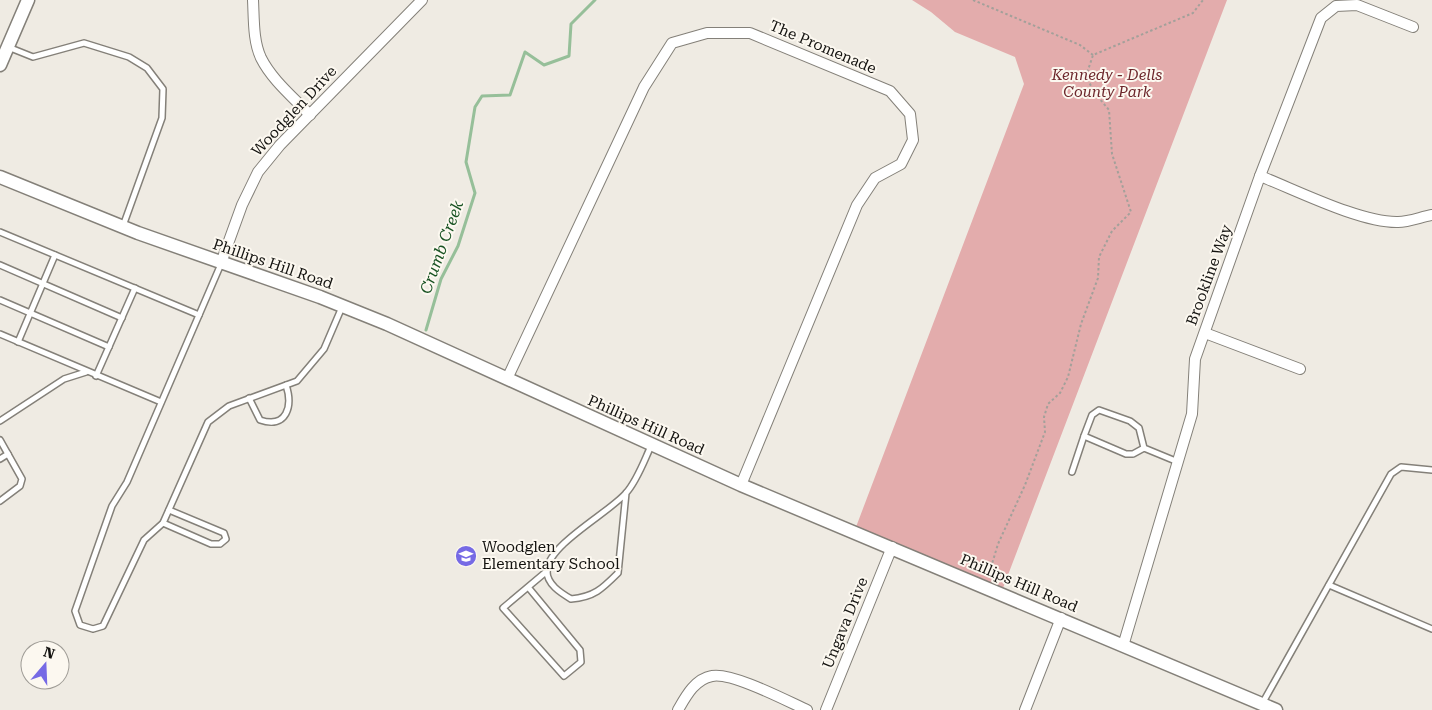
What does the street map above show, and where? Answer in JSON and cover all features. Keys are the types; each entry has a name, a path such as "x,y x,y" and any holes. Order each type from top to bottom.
{"street":[{"path":"0,65 28,0"},
{"path":"253,0 255,32 260,57 270,74 310,114"},
{"name":"Woodglen Drive","path":"221,263 242,205 258,172 280,145 422,0"},
{"name":"Brookline Way","path":"1123,646 1192,414 1195,360 1260,176 1321,18 1336,6 1357,5 1413,27"},
{"name":"The Promenade","path":"507,379 644,87 672,42 706,32 750,33 890,91 910,114 913,140 901,164 876,178 865,190 857,205 741,485"},
{"path":"1260,176 1352,212 1376,219 1398,222 1432,214"},
{"name":"Phillips Hill Road","path":"0,177 122,227 342,306 741,485 1276,710"},
{"path":"1205,333 1300,369"},
{"name":"Ungava Drive","path":"826,710 892,547"},
{"path":"1025,710 1061,618"},
{"path":"678,710 690,688 713,676 738,680 807,710"}],"lane":[{"path":"8,46 33,57 84,43 130,57 147,68 163,89 162,118 122,227"},
{"path":"0,232 199,315"},
{"path":"18,342 54,254"},
{"path":"221,263 127,482 112,506 75,612 80,625 93,629 103,626 144,540 163,522 208,422 229,406 297,381 324,349 342,306"},
{"path":"0,266 122,318"},
{"path":"96,376 135,288"},
{"path":"0,300 109,347"},
{"path":"0,334 86,372 161,402"},
{"path":"0,421 64,379 86,372"},
{"path":"249,398 260,420 276,423 281,421 289,404 286,385"},
{"path":"1072,472 1092,415 1099,410 1130,421 1140,428 1144,448"},
{"path":"1084,436 1126,454 1133,454 1144,448"},
{"path":"0,440 22,479 20,486 0,501"},
{"path":"528,587 580,650 581,662 564,676 503,608 547,571 550,562 566,543 626,493 652,446"},
{"path":"1144,448 1178,462"},
{"path":"0,460 8,454"},
{"path":"1262,704 1392,474 1401,467 1432,470"},
{"path":"547,571 550,582 571,599 586,598 598,592 610,581 618,573 626,493"},
{"path":"163,522 211,544 220,544 226,539 224,533 169,510"},
{"path":"1329,585 1432,630"}],"path":[{"path":"973,0 1072,42 1093,55"},
{"path":"985,586 998,544 1025,485 1045,432 1044,417 1048,404 1060,393 1068,377 1081,324 1098,278 1099,257 1112,231 1131,212 1112,154 1109,110 1094,92 1086,76 1093,55 1194,13 1203,0"}],"green space":[{"name":"Kennedy - Dells County Park","path":"912,0 1227,0 1003,588 856,527 1024,84 1015,57 955,32 931,12"}],"waterway":[{"name":"Crumb Creek","path":"426,330 441,279 458,246 475,193 466,162 475,107 482,96 510,95 525,52 544,65 569,56 571,24 595,0"}],"place":[{"name":"Woodglen Elementary School","path":"466,556"}]}
